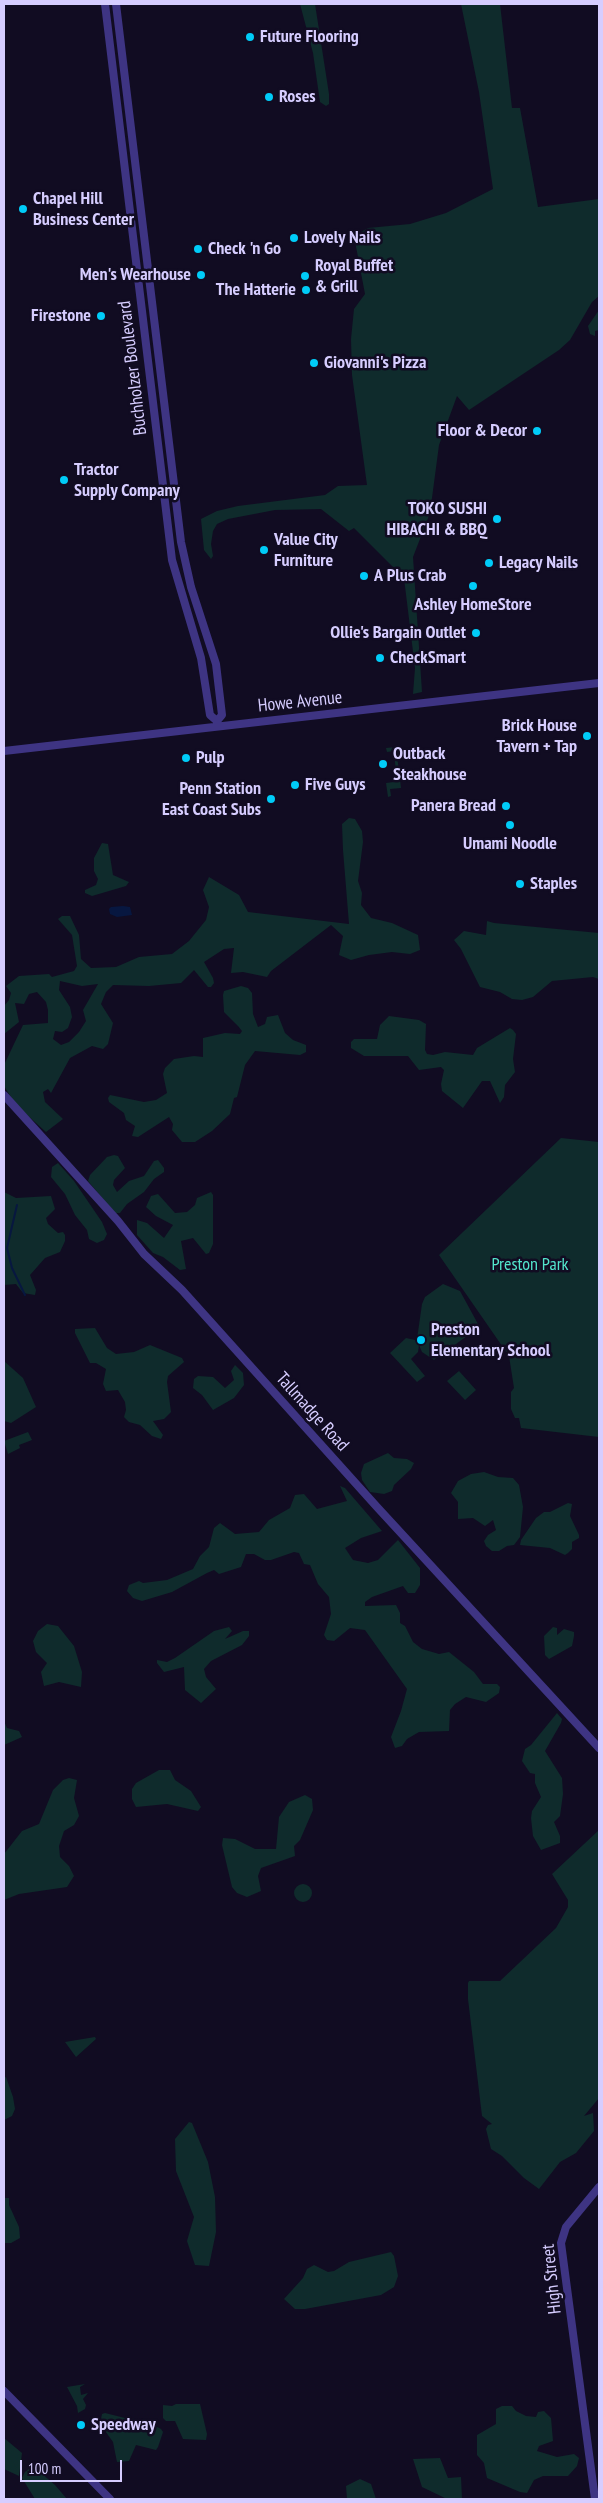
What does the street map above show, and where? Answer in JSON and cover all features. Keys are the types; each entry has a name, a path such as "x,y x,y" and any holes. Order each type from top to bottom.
{"street":[{"name":"Buchholzer Boulevard","path":"105,4 172,560 201,658 210,716 217,724 222,715 216,664 191,587 181,542 116,4"},
{"name":"Howe Avenue","path":"4,750 217,724 599,683"},
{"name":"Tallmadge Road","path":"4,1095 118,1221 144,1254 182,1290 378,1508 599,1748"},
{"name":"High Street","path":"595,2499 561,2243 566,2227 599,2187"},
{"path":"4,2391 110,2499"}],"green space":[{"path":"300,4 315,4 329,94 329,104 326,106 320,102 313,53"},
{"path":"461,4 500,4 512,108 520,108 538,207 599,199 599,296 592,302 570,340 559,350 469,410 457,396 439,445 430,513 413,557 422,692 413,694 415,668 404,578 354,528 349,531 321,509 275,510 228,519 217,524 213,531 211,544 213,556 211,559 204,550 201,519 217,511 238,506 325,495 338,486 367,485 352,375 351,339 354,309 365,294 354,236 368,228 410,224 446,213 493,189 479,92"},
{"path":"599,310 599,330 595,331 595,336 590,334 588,326"},
{"path":"396,747 401,788 390,789 391,796 388,797 386,783 394,782 393,773 396,773 394,751 387,752 386,748"},
{"path":"349,818 355,819 362,831 363,842 358,881 362,893 361,905 371,918 392,923 418,935 420,950 410,954 392,952 351,960 339,955 343,936 331,925 271,971 267,977 243,972 231,973 234,948 224,949 204,962 213,978 214,983 211,987 208,987 194,970 181,983 149,986 113,985 106,992 101,1004 113,1023 108,1044 103,1049 92,1046 70,1058 51,1093 48,1089 43,1092 45,1102 63,1119 46,1132 16,1105 4,1086 4,1065 23,1025 48,1023 48,1010 46,1002 37,992 29,994 24,1004 15,1003 19,1022 4,1034 4,1006 9,1000 11,993 6,986 19,976 49,974 52,977 74,971 77,966 72,935 58,919 62,916 70,916 79,935 81,959 91,968 116,967 139,957 172,954 189,941 206,920 209,907 203,890 209,877 239,895 248,912 349,924 342,824","holes":["60,981 82,986 98,984 83,1010 86,1021 69,1042 61,1045 53,1039 55,1031 62,1032 68,1028 72,1017 70,1007 59,990"]},
{"path":"102,843 108,844 113,875 129,882 126,886 92,896 85,893 85,890 96,885 98,879 94,871 94,858"},
{"path":"487,921 599,933 599,979 593,977 552,981 533,997 522,1000 512,999 500,992 480,987 461,949 454,940 464,931 486,935"},
{"path":"241,986 248,988 252,993 253,1014 258,1027 265,1024 267,1017 278,1015 285,1033 293,1040 306,1045 306,1052 300,1055 255,1051 245,1065 237,1097 234,1098 230,1114 212,1131 195,1142 182,1142 172,1130 173,1124 169,1117 138,1137 132,1136 135,1126 126,1120 124,1113 109,1102 108,1098 110,1095 144,1102 156,1100 167,1093 163,1074 165,1068 174,1059 194,1056 203,1057 203,1038 225,1033 240,1034 242,1031 224,1012 223,995 224,991"},
{"path":"389,1016 419,1020 426,1024 425,1050 427,1054 433,1055 445,1052 473,1055 477,1048 510,1028 513,1030 516,1034 513,1059 515,1072 505,1085 504,1097 500,1103 490,1081 482,1081 463,1108 442,1091 441,1084 444,1070 441,1067 419,1070 408,1056 364,1056 351,1048 351,1042 354,1039 377,1039 380,1025"},
{"name":"Preston Park","path":"561,1138 599,1142 599,1437 521,1428 519,1418 515,1418 511,1409 511,1392 514,1388 509,1356 439,1255"},
{"path":"118,1156 125,1168 114,1180 113,1185 117,1192 129,1181 144,1176 154,1161 158,1160 164,1168 164,1172 154,1179 144,1192 127,1204 120,1213 116,1213 109,1206 88,1181 90,1175 107,1157"},
{"path":"58,1163 74,1181 102,1222 107,1234 104,1240 97,1243 89,1239 87,1230 75,1215 65,1194 51,1177 52,1167"},
{"path":"4,1192 16,1198 51,1196 55,1209 46,1218 48,1224 58,1233 63,1232 65,1235 65,1241 60,1252 45,1258 30,1275 36,1290 35,1295 23,1293 16,1284 4,1285"},
{"path":"211,1192 213,1195 213,1244 209,1253 206,1254 193,1238 181,1241 186,1269 180,1270 163,1257 153,1253 137,1235 137,1220 147,1223 164,1238 173,1225 156,1216 146,1207 151,1196 158,1194 175,1213 187,1212 195,1205 197,1198"},
{"path":"443,1284 460,1291 478,1324 478,1328 434,1360 422,1352 419,1345 418,1352 411,1359 425,1376 417,1382 390,1353 406,1338 415,1340 420,1345 417,1339 422,1304 425,1297"},
{"path":"95,1328 107,1348 116,1354 134,1352 150,1345 182,1358 184,1362 168,1376 171,1412 164,1419 153,1421 163,1435 161,1439 152,1436 140,1425 129,1422 124,1417 126,1410 125,1402 118,1390 106,1391 103,1384 106,1369 96,1363 90,1363 75,1333 75,1329"},
{"path":"4,1361 23,1378 36,1407 11,1423 4,1421"},
{"path":"235,1365 243,1373 244,1385 234,1398 213,1410 202,1395 193,1388 194,1379 198,1376 213,1377 225,1388 234,1380 231,1371"},
{"path":"459,1371 476,1390 465,1400 447,1381"},
{"path":"28,1432 32,1440 19,1445 20,1448 8,1454 4,1441"},
{"path":"388,1453 394,1458 407,1459 414,1463 411,1469 394,1485 392,1491 384,1494 370,1492 362,1480 361,1473 364,1464"},
{"path":"484,1472 498,1477 513,1478 519,1485 523,1507 520,1537 514,1545 507,1546 499,1551 492,1551 486,1546 484,1541 488,1535 496,1530 493,1520 485,1526 473,1518 458,1519 458,1502 451,1493 458,1481 471,1474"},
{"path":"340,1486 345,1488 382,1531 361,1538 345,1548 353,1560 368,1563 378,1560 398,1540 420,1568 420,1585 415,1593 408,1593 403,1586 372,1597 365,1602 365,1606 396,1605 400,1613 400,1623 405,1626 413,1642 422,1649 439,1654 449,1652 474,1672 483,1684 497,1684 500,1687 499,1693 486,1702 466,1697 455,1704 450,1710 449,1731 419,1732 407,1739 402,1746 395,1748 391,1737 407,1689 365,1630 350,1628 334,1641 327,1640 324,1635 331,1614 329,1597 318,1584 310,1565 304,1564 299,1553 294,1552 271,1560 265,1560 254,1554 246,1554 241,1567 219,1574 214,1570 172,1592 142,1601 133,1598 127,1591 129,1585 139,1581 143,1583 167,1580 193,1569 200,1556 209,1547 214,1528 220,1523 235,1534 259,1532 269,1520 290,1508 295,1495 304,1494 317,1509 347,1501"},
{"path":"568,1503 572,1504 570,1516 579,1538 572,1542 572,1549 568,1553 565,1555 550,1548 520,1545 521,1540 536,1518 544,1512 550,1512"},
{"path":"47,1624 58,1626 74,1646 82,1672 81,1687 59,1682 44,1686 41,1672 47,1663 36,1652 33,1641 38,1631"},
{"path":"229,1627 232,1631 225,1639 243,1631 249,1631 249,1636 242,1645 211,1661 204,1669 206,1677 216,1689 201,1703 185,1690 184,1667 164,1672 157,1663 157,1660 167,1662 214,1631"},
{"path":"553,1627 557,1628 557,1635 564,1629 574,1632 574,1636 572,1646 549,1659 545,1655 544,1636"},
{"path":"557,1713 562,1719 561,1723 545,1751 562,1778 563,1794 560,1816 554,1822 560,1836 560,1843 541,1850 533,1836 531,1818 532,1811 541,1797 535,1783 535,1774 530,1773 522,1761 525,1749 531,1745"},
{"path":"4,1721 7,1728 19,1731 22,1737 4,1745"},
{"path":"159,1770 170,1770 175,1780 191,1791 201,1807 198,1811 167,1804 136,1807 132,1799 132,1789 136,1783"},
{"path":"69,1778 77,1780 74,1798 79,1816 74,1825 64,1831 59,1846 60,1857 69,1866 74,1876 67,1887 19,1894 4,1900 4,1854 22,1831 39,1824 53,1790 63,1780"},
{"path":"305,1795 312,1799 313,1810 300,1840 294,1846 295,1856 261,1868 258,1876 261,1891 247,1897 237,1893 232,1887 222,1845 223,1838 235,1839 255,1849 276,1849 279,1817 289,1802"},
{"path":"599,1830 599,2098 584,2116 593,2113 594,2131 576,2153 560,2162 539,2189 524,2178 502,2156 491,2149 486,2129 488,2125 492,2124 482,2116 468,1999 468,1983 469,1981 500,1981 556,1928 568,1907 568,1900 552,1874"},
{"path":"303,1884 309,1887 312,1893 309,1899 303,1902 297,1899 294,1893 297,1887"},
{"path":"95,2037 96,2039 76,2057 65,2042"},
{"path":"6,2077 15,2109 12,2116 4,2120 4,2078"},
{"path":"189,2122 192,2123 208,2162 215,2197 216,2232 209,2266 195,2265 187,2241 194,2217 176,2171 175,2139"},
{"path":"4,2198 9,2198 9,2205 19,2227 20,2238 11,2243 4,2243"},
{"path":"391,2252 394,2256 398,2276 394,2287 381,2295 305,2309 295,2309 284,2299 303,2278 307,2269 314,2265 328,2272 334,2271 349,2262"},
{"path":"85,2384 80,2387 81,2395 88,2393 83,2399 86,2405 85,2409 78,2413 77,2406 67,2387"},
{"path":"176,2404 200,2404 207,2434 206,2440 183,2439 175,2421 166,2421 163,2418 163,2405 172,2406"},
{"path":"502,2406 512,2406 516,2411 526,2416 536,2417 538,2412 544,2411 551,2418 553,2441 539,2446 537,2451 557,2457 574,2454 579,2458 577,2466 568,2476 543,2476 534,2480 527,2493 520,2492 487,2478 484,2463 477,2455 477,2435 496,2424 496,2409"},
{"path":"102,2414 144,2420 161,2429 163,2432 156,2450 136,2445 129,2461 117,2462 113,2442 103,2428 101,2419"},
{"path":"4,2438 22,2453 19,2476 4,2469"},
{"path":"440,2458 448,2478 461,2477 462,2499 447,2499 422,2487 413,2459"},
{"path":"33,2466 55,2485 67,2499 35,2499 22,2478 25,2472"},
{"path":"360,2479 371,2484 376,2499 347,2499 346,2486"}],"water":[{"path":"111,907 130,907 132,915 117,917 110,914 109,909"}],"waterway":[{"path":"17,1205 7,1248 12,1268 25,1295"}],"place":[{"name":"Future Flooring","path":"250,37"},
{"name":"Roses","path":"269,97"},
{"name":"Chapel Hill Business Center","path":"23,209"},
{"name":"Lovely Nails","path":"294,238"},
{"name":"Check 'n Go","path":"198,249"},
{"name":"Men's Wearhouse","path":"201,275"},
{"name":"Royal Buffet & Grill","path":"305,276"},
{"name":"The Hatterie","path":"306,290"},
{"name":"Firestone","path":"101,316"},
{"name":"Giovanni's Pizza","path":"314,363"},
{"name":"Floor & Decor","path":"537,431"},
{"name":"Tractor Supply Company","path":"64,480"},
{"name":"TOKO SUSHI HIBACHI & BBQ","path":"497,519"},
{"name":"Value City Furniture","path":"264,550"},
{"name":"Legacy Nails","path":"489,563"},
{"name":"A Plus Crab","path":"364,576"},
{"name":"Ashley HomeStore","path":"473,586"},
{"name":"Ollie's Bargain Outlet","path":"476,633"},
{"name":"CheckSmart","path":"380,658"},
{"name":"Brick House Tavern + Tap","path":"587,736"},
{"name":"Pulp","path":"186,758"},
{"name":"Outback Steakhouse","path":"383,764"},
{"name":"Five Guys","path":"295,785"},
{"name":"Penn Station East Coast Subs","path":"271,799"},
{"name":"Panera Bread","path":"506,806"},
{"name":"Umami Noodle","path":"510,825"},
{"name":"Staples","path":"520,884"},
{"name":"Preston Elementary School","path":"421,1340"},
{"name":"Speedway","path":"81,2425"}]}
